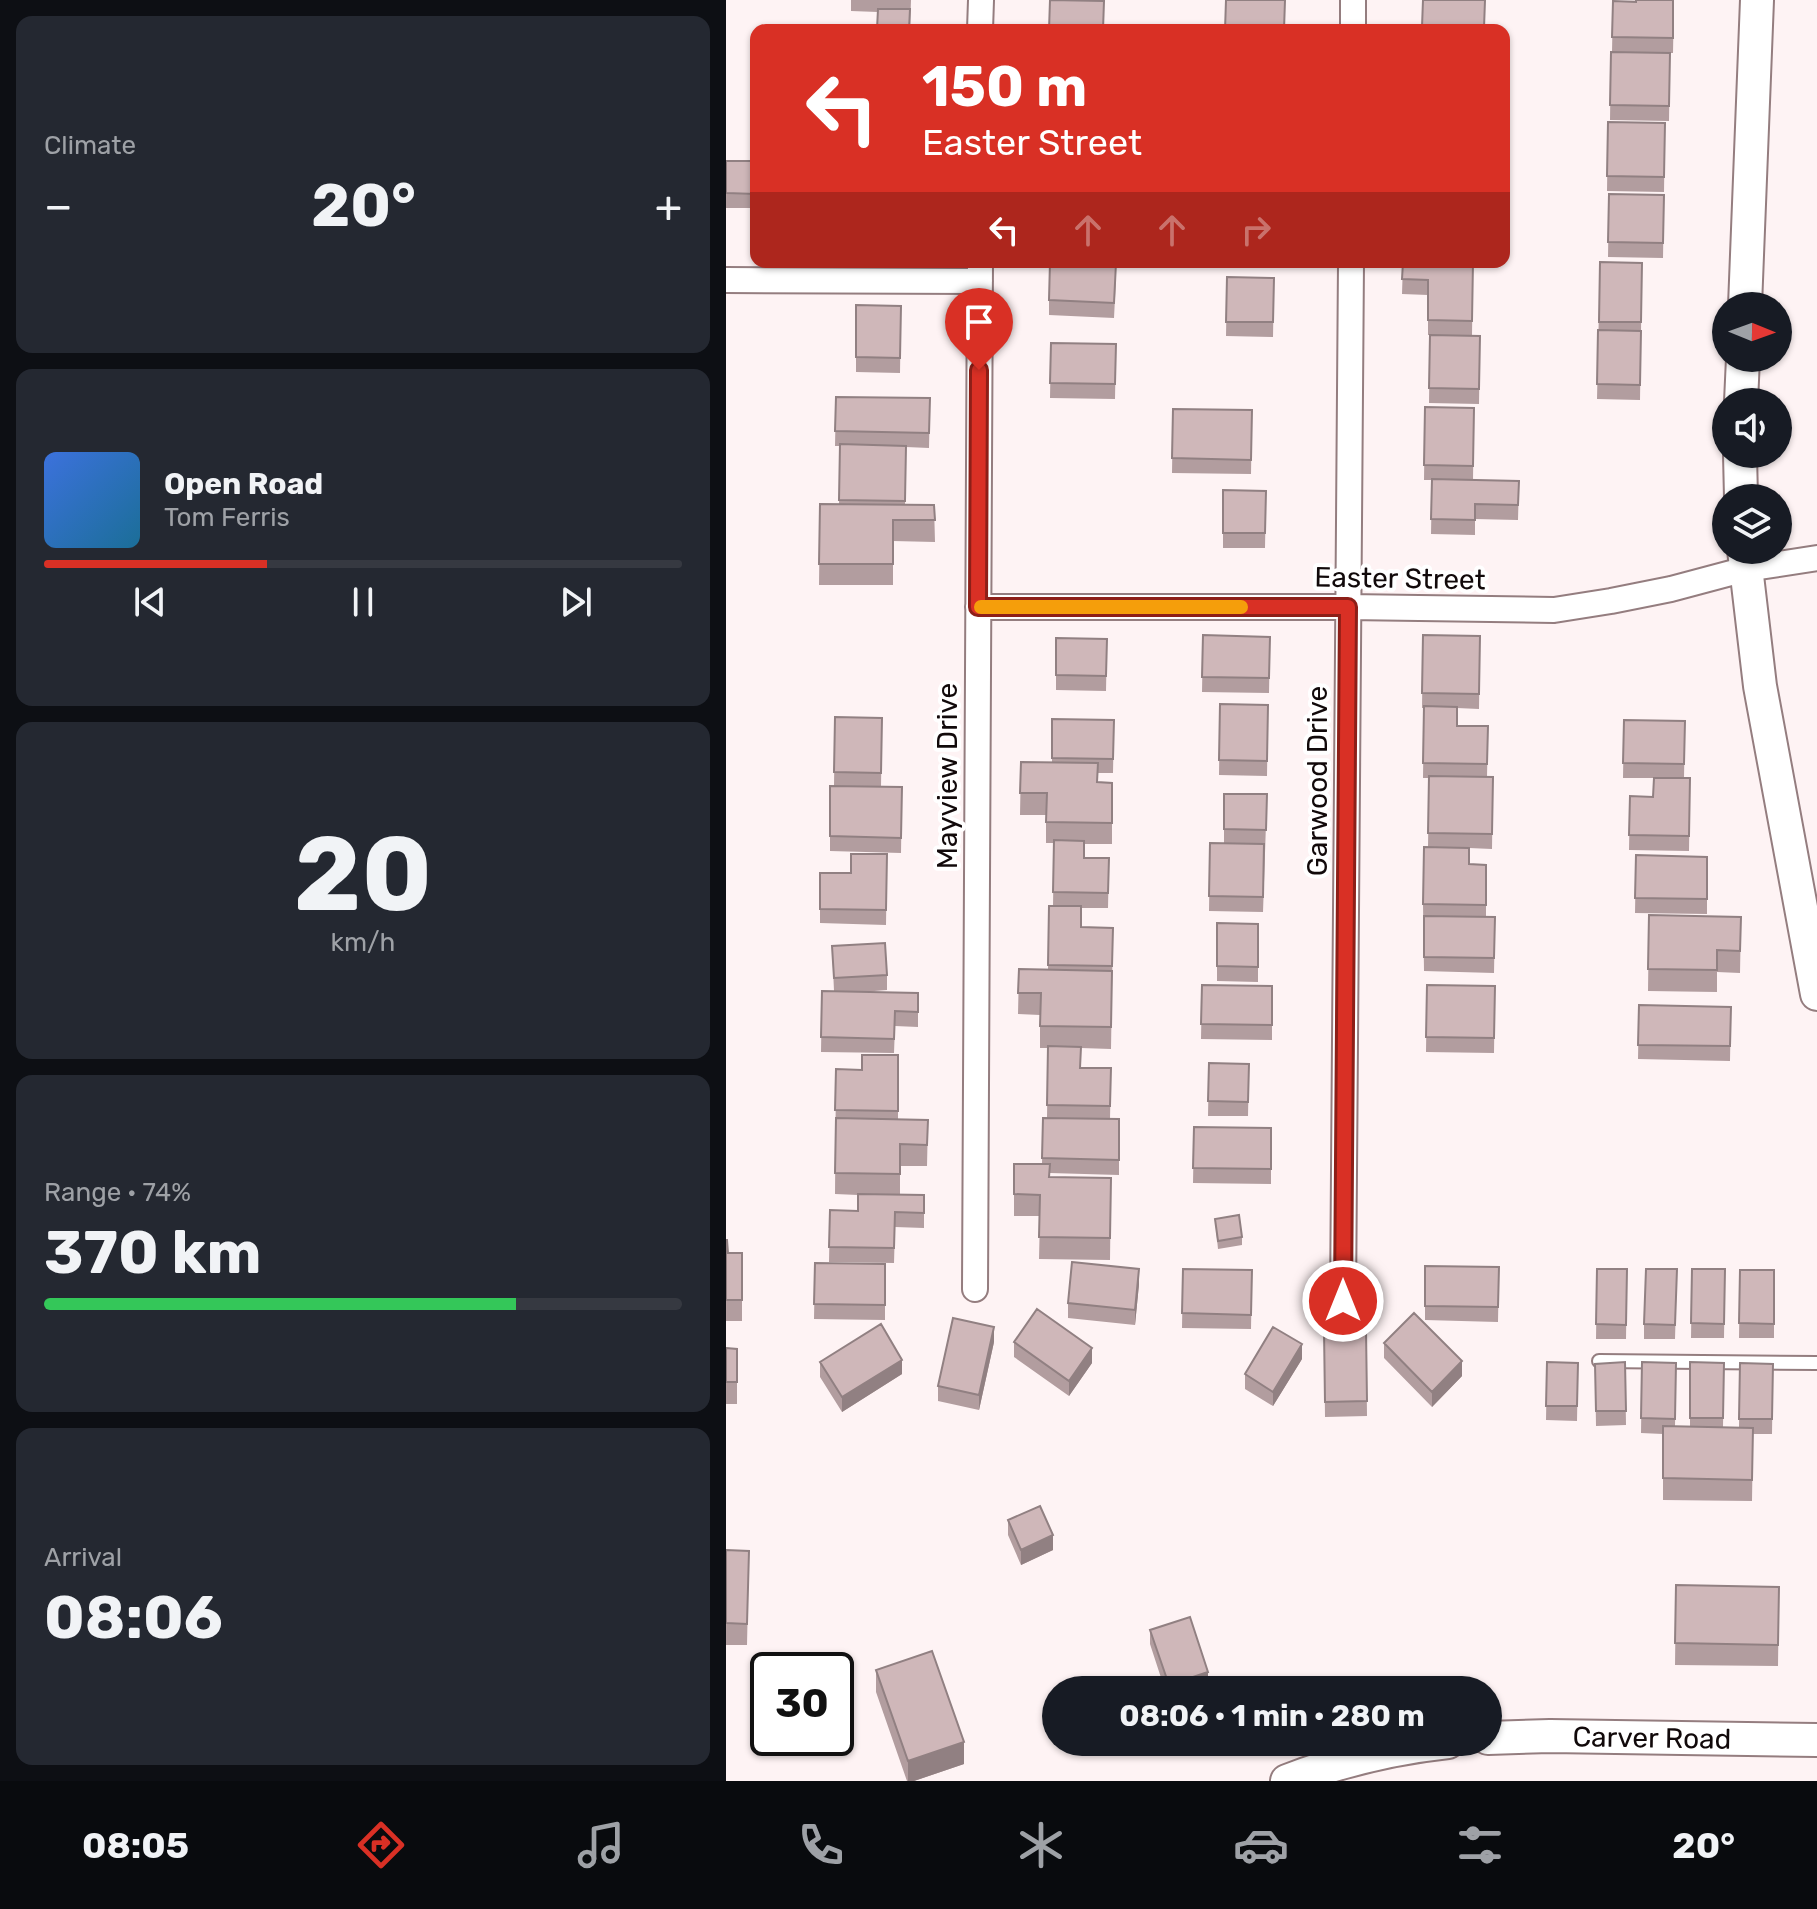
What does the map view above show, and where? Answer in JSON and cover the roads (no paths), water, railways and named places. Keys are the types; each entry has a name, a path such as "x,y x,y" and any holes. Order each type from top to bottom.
{"street":[{"path":"980,24 981,0"},
{"path":"1353,0 1353,24"},
{"path":"1746,292 1757,0"},
{"name":"Garwood Drive","path":"1343,1301 1351,268"},
{"path":"726,280 980,272"},
{"name":"Mayview Drive","path":"975,1289 980,272"},
{"name":"Easter Street","path":"1792,559 1817,558"},
{"name":"Easter Street","path":"978,607 1554,610 1641,595 1733,564"},
{"path":"1745,564 1760,686 1817,994"},
{"name":"Carver Road","path":"1502,1738 1817,1740"},
{"path":"1287,1781 1316,1769 1364,1756"}],"lane":[{"path":"1599,1361 1817,1363"}]}
